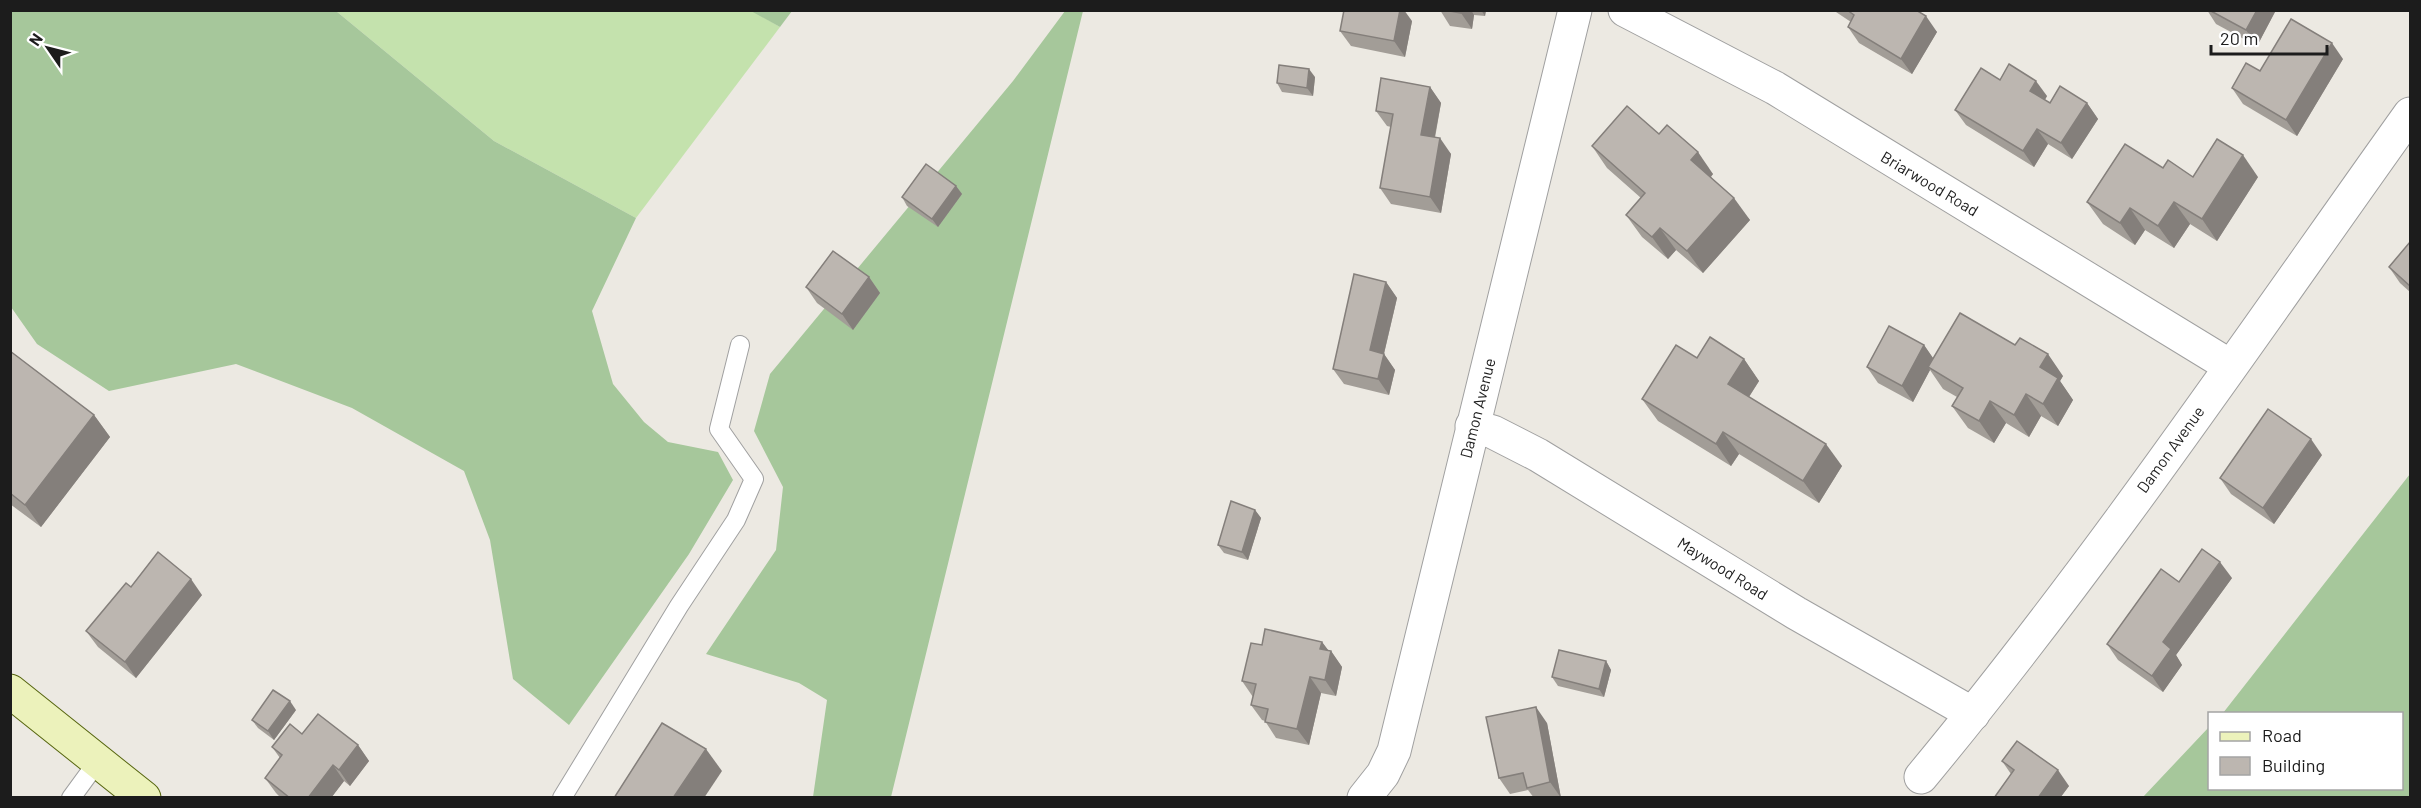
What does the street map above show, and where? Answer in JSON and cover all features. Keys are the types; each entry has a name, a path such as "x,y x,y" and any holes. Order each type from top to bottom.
{"main road":[{"path":"10,691 144,798"}],"street":[{"name":"Damon Avenue","path":"1364,798 1383,774 1394,751 1472,426 1529,208 1575,10"},
{"name":"Briarwood Road","path":"1625,10 1775,88 2229,366"},
{"name":"Damon Avenue","path":"1921,777 1973,714 2229,366 2410,114"},
{"name":"Maywood Road","path":"1472,426 1515,442 1796,613 1973,714"}],"lane":[{"path":"562,798 679,606 736,520 754,479 719,429 740,345"},
{"path":"71,798 98,761"}],"green space":[{"path":"751,10 780,27 636,218 494,141 336,11"},
{"path":"10,11 336,11 494,141 636,218 592,311 613,384 644,422 668,442 718,452 733,480 689,554 569,725 513,679 490,540 464,471 352,408 236,364 109,391 37,344 11,307"},
{"path":"751,11 792,11 780,27"},
{"path":"1065,11 1083,11 891,797 813,797 827,700 799,683 706,654 776,550 783,487 754,431 770,374 1013,81"},
{"path":"2410,474 2410,797 2143,797 2208,728 2208,790 2403,790 2403,712 2224,712"}],"building":[{"path":"1344,10 1400,10 1394,41 1340,31"},
{"path":"1444,10 1461,10 1461,13"},
{"path":"1847,10 1916,10 1926,16 1901,59 1848,27 1854,15"},
{"path":"2209,10 2257,10 2246,30"},
{"path":"2291,19 2332,43 2286,120 2232,88 2246,63 2260,71"},
{"path":"2009,64 2036,81 2030,91 2050,103 2060,86 2087,103 2061,143 2037,129 2023,151 1955,110 1981,68 2000,80"},
{"path":"1279,65 1309,69 1307,88 1277,83"},
{"path":"1381,78 1430,87 1421,135 1440,138 1430,197 1380,188 1393,114 1376,111"},
{"path":"1627,106 1659,134 1667,125 1698,152 1691,160 1734,198 1687,251 1660,228 1652,237 1626,215 1645,193 1592,146"},
{"path":"2217,139 2243,155 2202,219 2174,202 2158,226 2130,208 2120,223 2087,202 2125,144 2163,168 2168,160 2193,177"},
{"path":"926,164 956,186 932,219 902,197"},
{"path":"2410,242 2410,286 2389,267"},
{"path":"833,251 869,277 842,314 806,287"},
{"path":"1354,274 1386,282 1370,350 1384,354 1378,379 1333,369"},
{"path":"1960,313 2015,345 2020,338 2048,354 2040,367 2058,378 2043,404 2026,394 2014,415 1990,401 1979,421 1952,406 1963,388 1928,367"},
{"path":"1889,326 1924,345 1902,386 1867,367"},
{"path":"1710,337 1744,359 1728,384 1826,444 1803,481 1723,432 1716,444 1642,399 1676,345 1697,358"},
{"path":"10,351 94,415 25,505 10,493"},
{"path":"2268,409 2311,439 2263,508 2220,478"},
{"path":"1231,501 1255,510 1242,552 1218,545"},
{"path":"2202,549 2220,562 2163,642 2171,649 2152,676 2107,644 2161,569 2179,582"},
{"path":"158,552 191,579 125,662 86,631 126,583 131,587"},
{"path":"1265,629 1322,642 1320,649 1331,651 1325,680 1310,677 1297,729 1265,722 1268,709 1251,705 1256,684 1242,681 1251,643 1262,645"},
{"path":"1559,650 1606,661 1599,689 1552,677"},
{"path":"273,690 290,701 268,731 252,720"},
{"path":"1536,707 1550,782 1527,788 1523,773 1499,778 1486,717"},
{"path":"318,714 358,745 339,770 333,765 308,798 290,798 265,778 282,755 272,747 290,724 302,734"},
{"path":"662,723 706,749 673,798 614,798"},
{"path":"2017,741 2058,770 2038,798 1994,798 2014,770 2002,761"}]}
